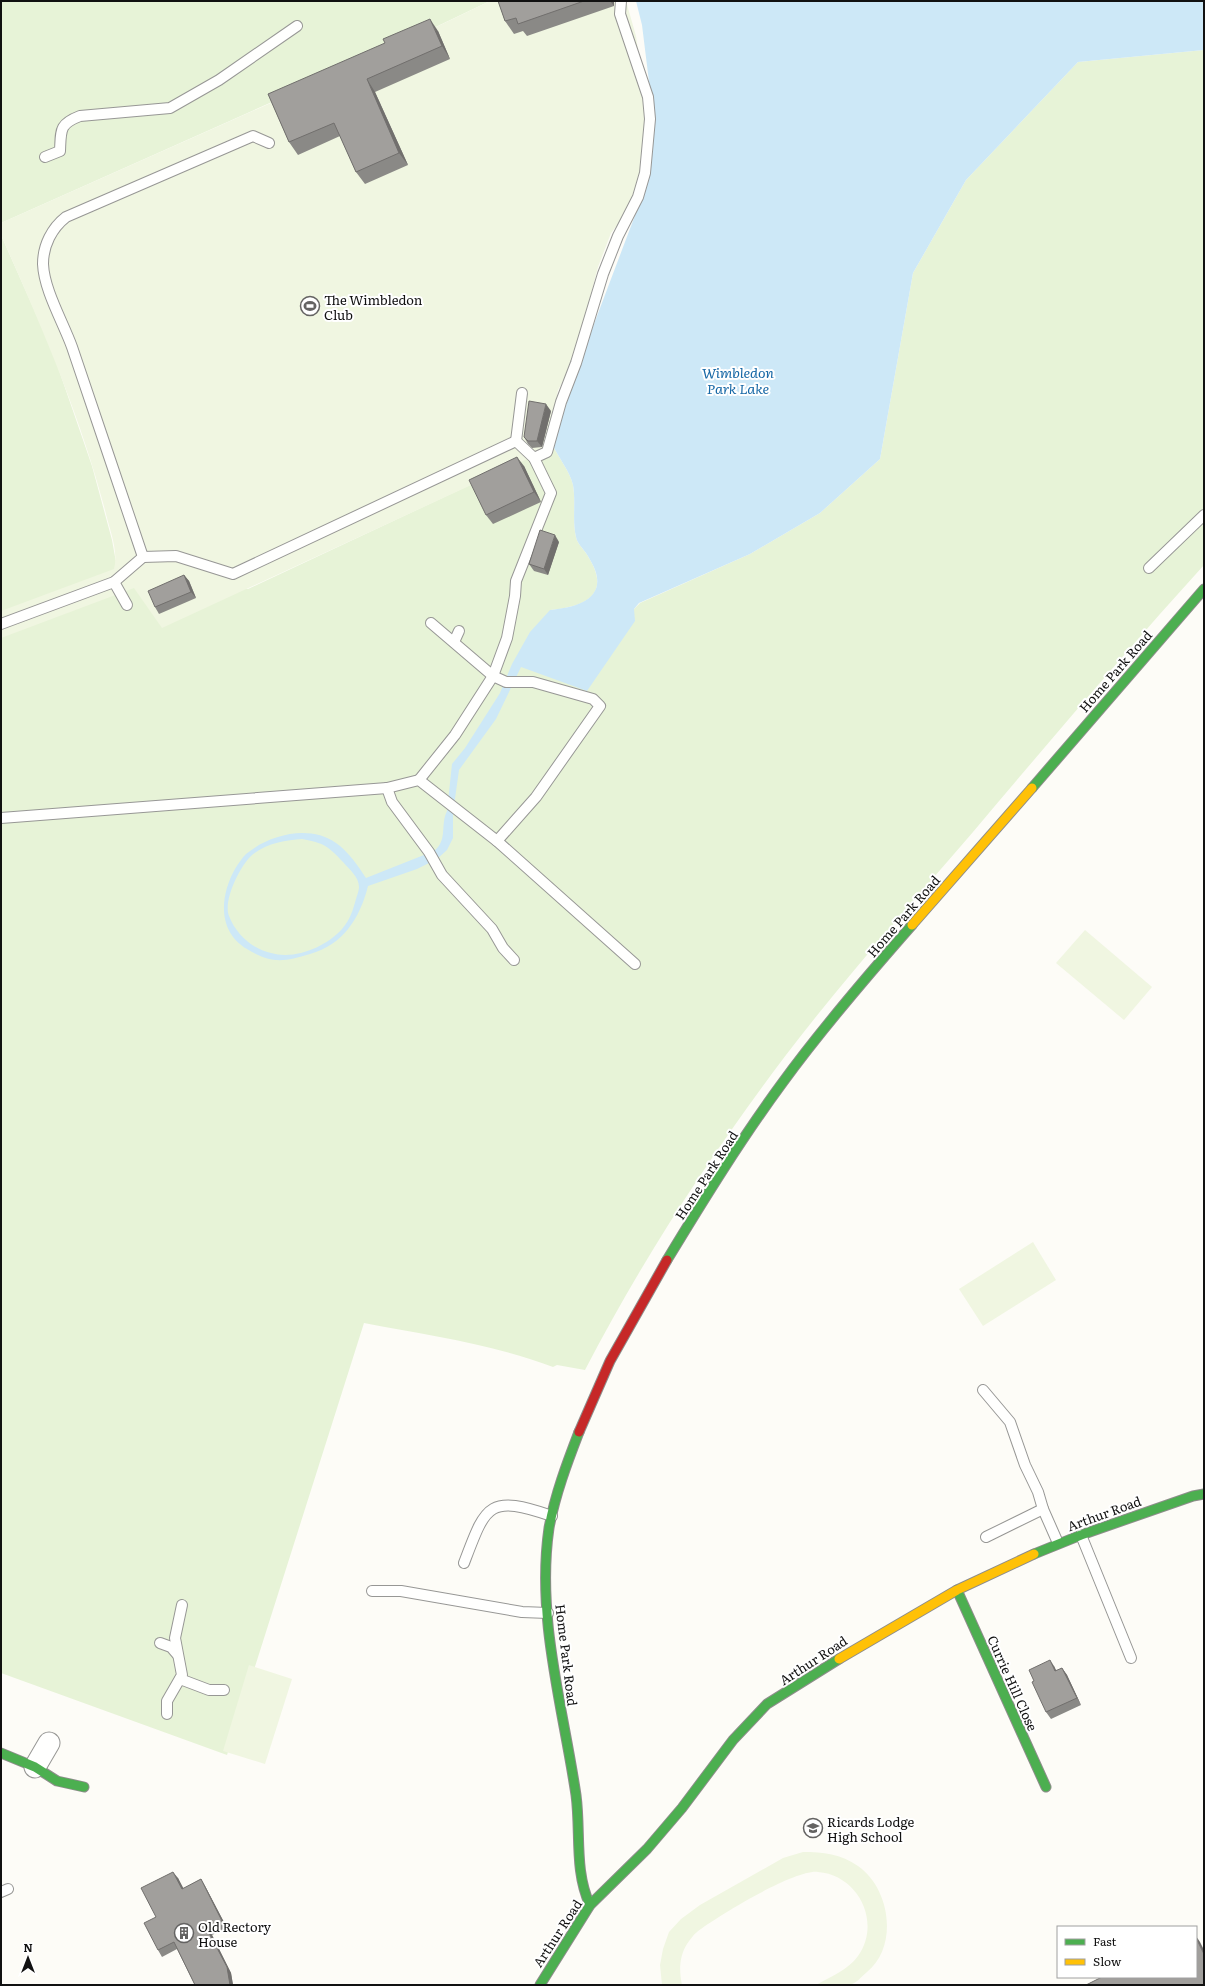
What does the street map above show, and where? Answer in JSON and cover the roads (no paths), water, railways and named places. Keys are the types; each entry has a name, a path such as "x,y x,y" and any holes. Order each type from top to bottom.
{"street":[{"name":"Home Park Road","path":"590,1905 583,1892 580,1876 580,1826 554,1675 546,1580 547,1552 557,1490 580,1427 602,1376 628,1326 730,1161 782,1083 841,1007 1204,589"},
{"name":"Arthur Road","path":"540,1985 590,1905 647,1849 682,1808 733,1740 767,1704 868,1640 957,1590 1012,1563 1058,1543 1193,1496 1204,1494"},
{"name":"Currie Hill Close","path":"957,1590 1046,1787"},
{"path":"36,1766 49,1743"},
{"path":"1,1752 36,1766 57,1781 84,1787"}],"lane":[{"path":"534,458 547,452 561,402 576,362 603,274 618,236 638,197 645,173 650,119 648,97 620,14 621,1"},
{"path":"45,157 60,151 61,130 68,121 80,116 170,108 219,80 297,26"},
{"path":"144,557 71,346 46,282 43,264 45,249 56,224 78,211 253,136 269,143"},
{"path":"516,441 522,393"},
{"path":"1,818 387,788 419,780 455,736 493,676 507,638 516,596 516,581 551,493 534,458 516,441"},
{"path":"1,624 114,582 144,557 176,556 233,574 516,441"},
{"path":"1149,568 1204,515"},
{"path":"114,582 127,605"},
{"path":"431,623 493,676 506,682 533,682 566,691 593,699 600,706 597,713 536,797 497,841"},
{"path":"454,642 459,631"},
{"path":"419,780 497,841 635,964"},
{"path":"387,788 392,802 429,852 442,875 492,929 503,948 514,960"},
{"path":"983,1390 1010,1422 1025,1465 1038,1492 1043,1509 1058,1543"},
{"path":"464,1563 478,1528 487,1512 494,1508 503,1506 527,1507 552,1516"},
{"path":"986,1537 1043,1509"},
{"path":"1081,1535 1132,1658"},
{"path":"372,1591 401,1591 522,1612 548,1613"},
{"path":"167,1714 167,1701 182,1675 177,1654 176,1638 182,1605"},
{"path":"160,1643 172,1647 177,1654"},
{"path":"180,1679 209,1690 224,1690"}],"water":[{"name":"Wimbledon Park Lake","path":"636,1 1204,1 1204,50 1078,62 966,180 913,273 880,459 820,513 750,554 639,603 634,609 635,621 587,691 521,667 496,719 459,770 453,813 453,838 447,850 437,859 417,869 368,886 360,909 348,929 341,937 322,950 285,960 263,957 237,942 230,933 224,912 226,890 230,879 240,861 246,854 255,847 277,837 302,833 314,834 325,837 345,850 366,878 434,851 441,842 447,811 452,764 465,748 500,693 512,664 530,632 550,610 573,606 583,602 590,597 595,590 597,581 595,571 588,555 576,537 572,480 553,446 580,361 642,197 653,114 642,25","holes":["288,840 309,840 321,844 329,849 351,870 356,877 359,883 359,890 349,918 345,926 328,941 310,950 290,955 280,955 257,948 240,935 229,916 228,902 237,877 249,858 260,849"]}],"place":[{"name":"The Wimbledon Club","path":"310,306"},
{"name":"Ricards Lodge High School","path":"813,1828"},
{"name":"Old Rectory House","path":"184,1933"}]}
